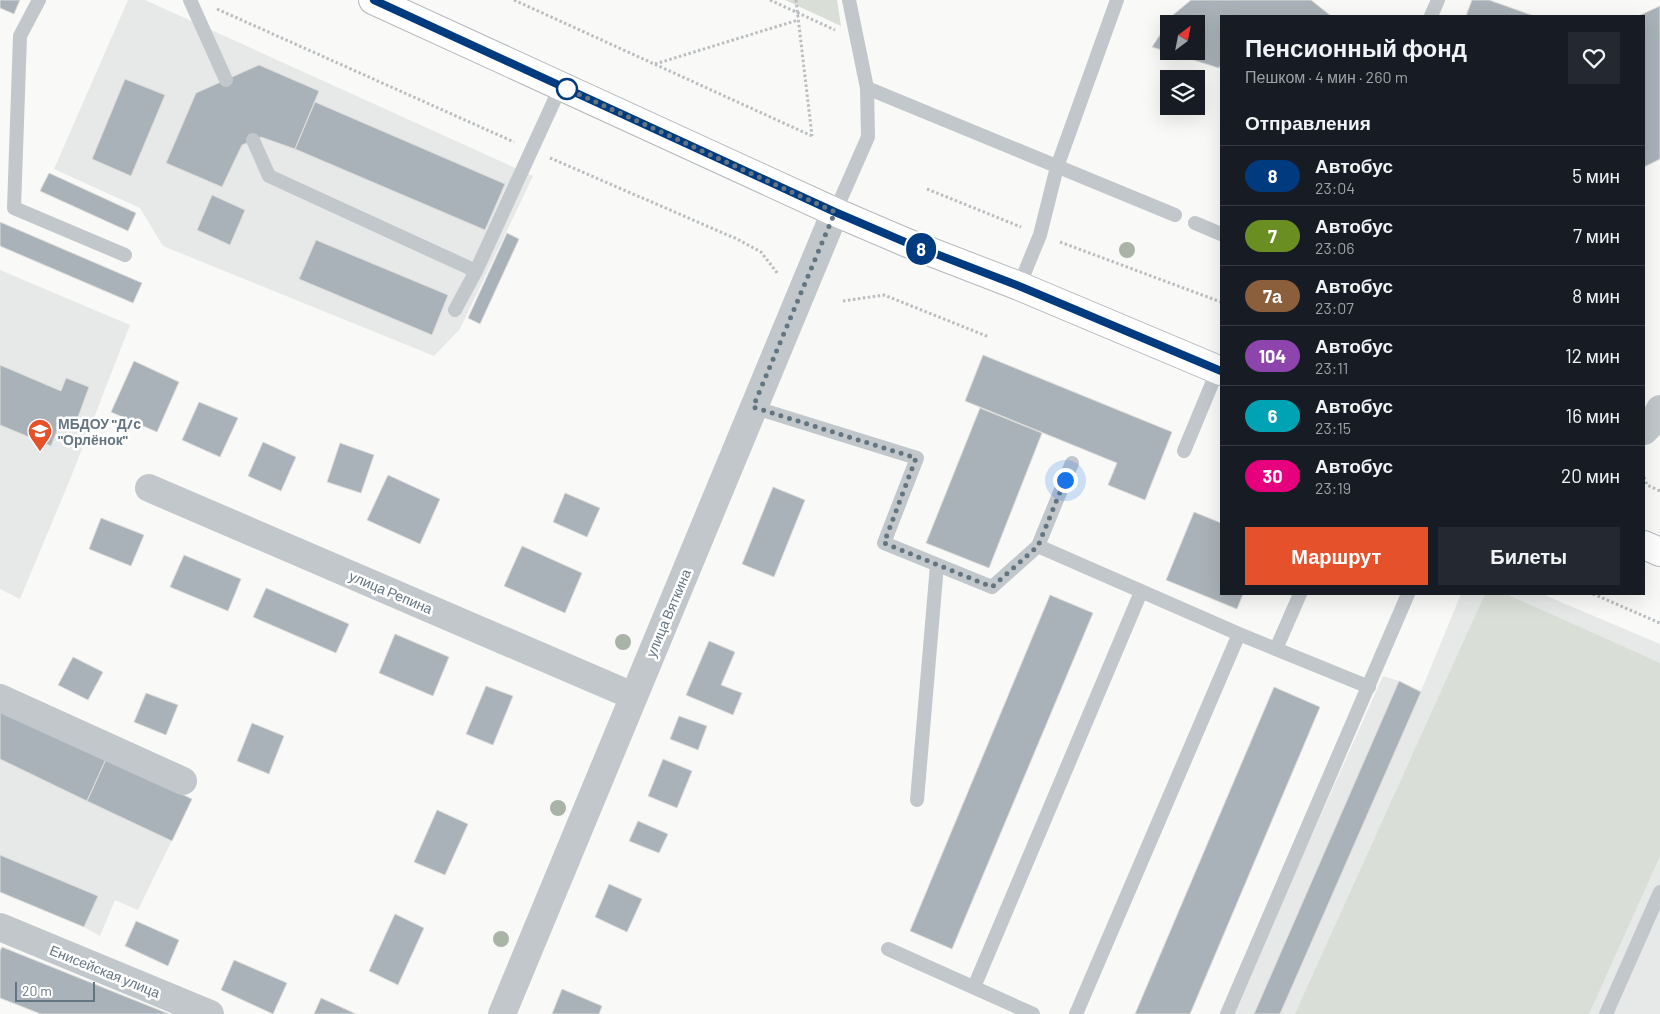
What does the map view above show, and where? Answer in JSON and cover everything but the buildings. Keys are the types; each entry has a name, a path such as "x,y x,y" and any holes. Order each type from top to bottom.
{"main road":[{"path":"373,0 835,212 1220,370"},
{"path":"1645,545 1660,552"}],"street":[{"name":"улица Вяткина","path":"502,1014 835,212"},
{"name":"улица Репина","path":"149,488 633,696"},
{"path":"0,698 183,781"},
{"name":"Енисейская улица","path":"0,927 210,1014"}],"lane":[{"path":"39,0 20,36 14,208 125,255"},
{"path":"190,0 226,80"},
{"path":"835,212 868,137 867,88 849,0"},
{"path":"1019,286 1040,235 1057,167 1117,0"},
{"path":"1431,15 1438,0"},
{"path":"455,310 476,271 561,86"},
{"path":"867,88 1175,215"},
{"path":"253,140 269,176 476,271"},
{"path":"1194,223 1220,234"},
{"path":"1184,451 1220,370"},
{"path":"753,407 916,458 884,543 992,587 1038,546 1072,463"},
{"path":"1038,546 1238,634 1368,687"},
{"path":"916,800 937,565"},
{"path":"974,987 1141,592"},
{"path":"1276,649 1300,595"},
{"path":"1227,1014 1408,595"},
{"path":"1076,1014 1238,634"},
{"path":"1606,1014 1660,892"},
{"path":"888,950 1033,1014"}],"path":[{"path":"514,0 812,136 796,0"},
{"path":"770,0 856,39"},
{"path":"214,8 531,150 738,239 761,252 778,274"},
{"path":"654,64 798,20"},
{"path":"927,189 1040,235 1220,302"},
{"path":"843,301 884,295 989,337"},
{"path":"1645,480 1647,485 1660,491"},
{"path":"1595,595 1660,623"}],"shaded area":[{"path":"128,0 145,0 533,176 460,329 434,356 163,246 140,208 54,169"},
{"path":"785,0 837,0 841,26"},
{"name":"МБДОУ \"Д/с \"Орлёнок\"","path":"0,270 130,325 71,477 20,599 0,589"},
{"path":"1461,595 1544,595 1660,644 1660,1014 1232,1014 1383,676 1421,691"},
{"path":"1485,595 1508,595 1660,663 1660,856 1589,1014 1295,1014"},
{"path":"0,710 192,799 138,910 115,900 100,936 84,927 0,892"}],"bus line":[{"name":"8","path":"374,0 835,212 905,242 1019,286 1220,371"}],"place":[{"name":"МБДОУ \"Д/с \"Орлёнок\"","path":"40,452"}],"route":[{"path":"567,89 561,86 835,212 753,407 916,458 884,543 992,587 1038,546 1065,480"}]}
